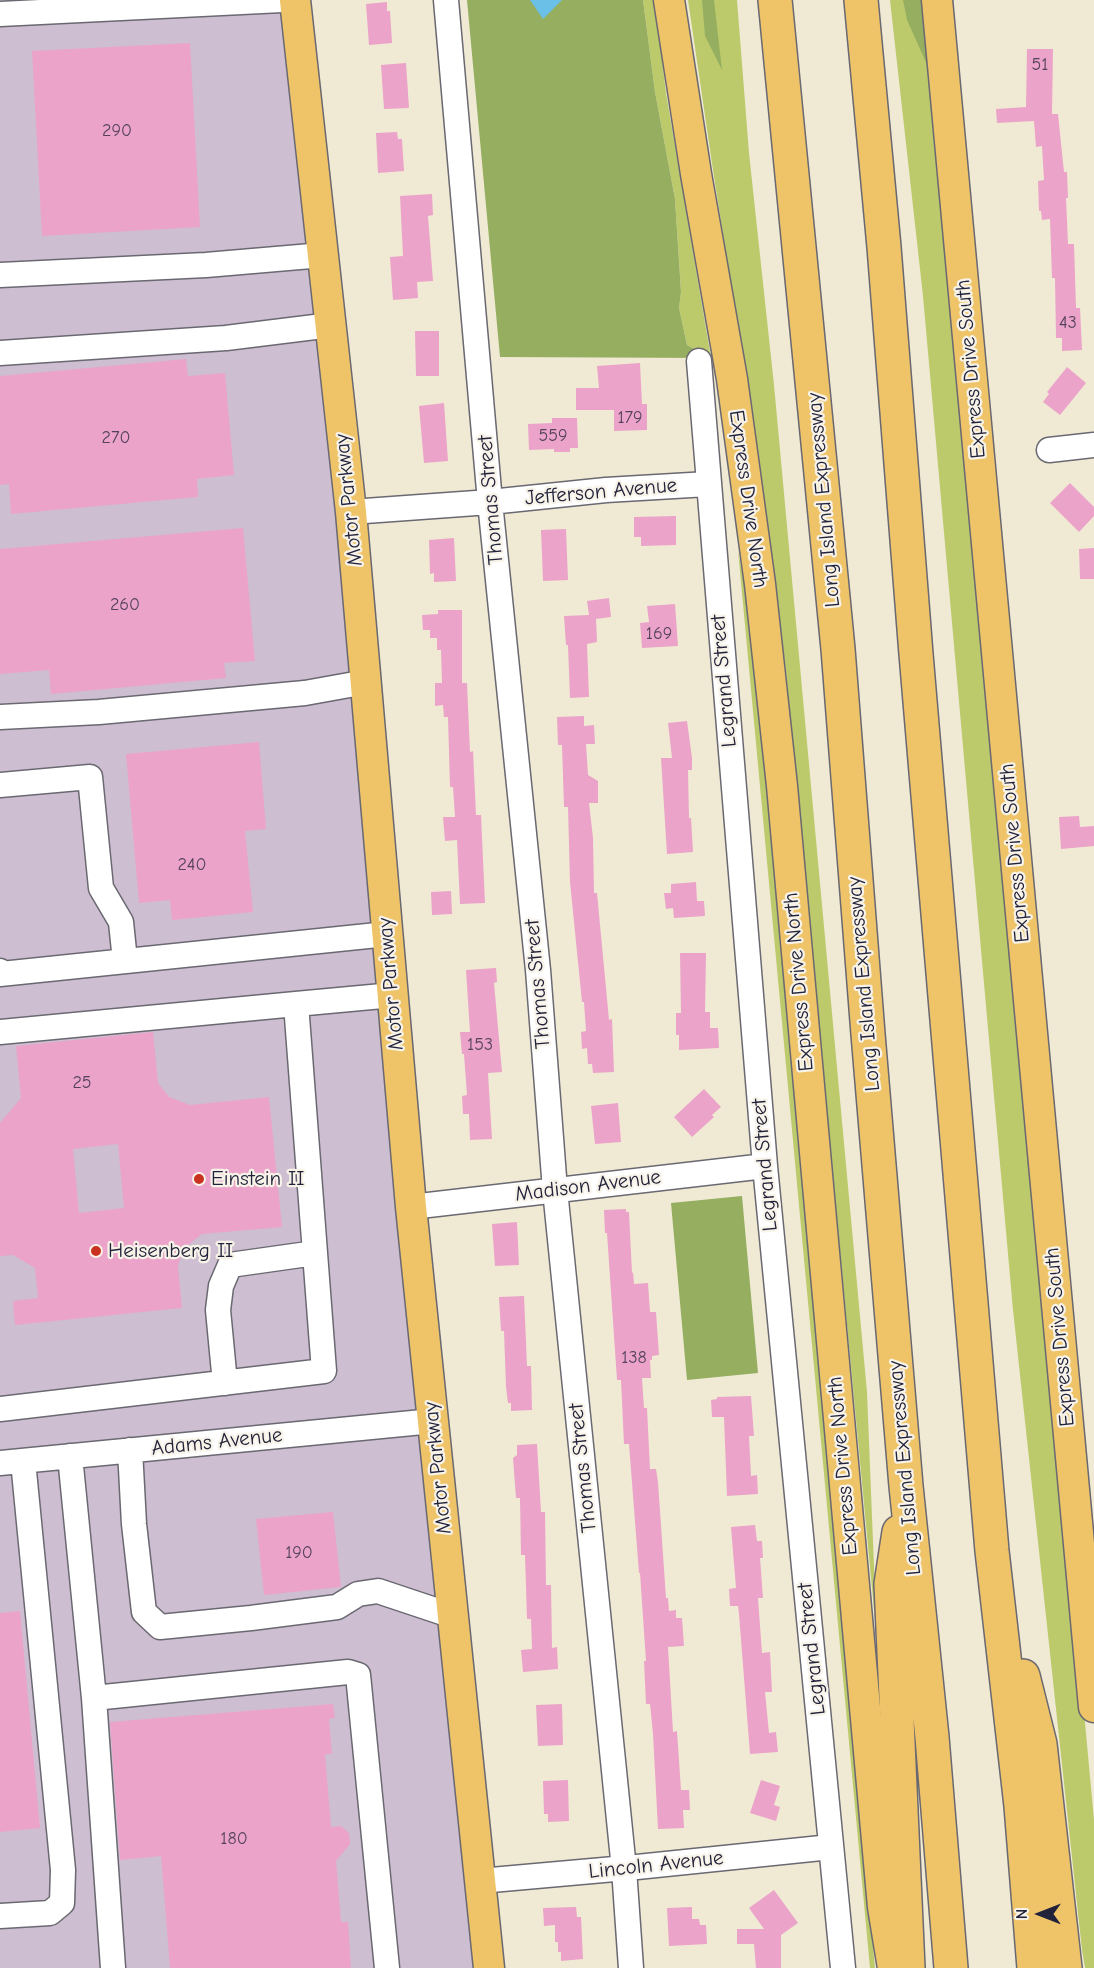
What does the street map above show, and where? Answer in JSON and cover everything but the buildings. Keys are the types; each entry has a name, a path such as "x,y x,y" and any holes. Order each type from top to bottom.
{"highway":[{"name":"Long Island Expressway","path":"775,0 837,637 906,1486 932,1737 951,1968"},
{"path":"861,0 884,247 992,1551 1021,1806 1034,1968"},
{"path":"906,1486 891,1584 908,1968"},
{"path":"992,1551 1040,1744 1065,1968"}],"main road":[{"name":"Motor Parkway","path":"295,0 351,512 411,1207 489,1968"},
{"name":"Express Drive North","path":"669,0 737,414 760,584 783,798 883,1907 893,1968"},
{"name":"Express Drive South","path":"937,0 1094,1707"}],"street":[{"path":"0,14 282,0"},
{"name":"Thomas Street","path":"446,0 490,502 538,970 555,1190 624,1869 631,1968"},
{"path":"0,275 206,265 323,255"},
{"path":"0,353 226,338 331,325"},
{"name":"Legrand Street","path":"699,361 765,1166 843,1968"},
{"path":"1049,450 1094,446"},
{"name":"Jefferson Avenue","path":"351,512 490,502 606,490 708,484"},
{"path":"0,717 99,712 305,693 366,682"},
{"path":"0,785 90,777 101,888 121,922 125,961"},
{"path":"0,971 0,974 387,934"},
{"path":"0,1032 393,995"},
{"path":"0,1405 324,1371 296,1004"},
{"name":"Madison Avenue","path":"411,1207 765,1166"},
{"path":"225,1383 218,1310 221,1286 230,1265 315,1253"},
{"name":"Adams Avenue","path":"12,1462 433,1420"},
{"path":"130,1450 134,1524 144,1612 160,1626 337,1607 358,1594 378,1591 453,1616"},
{"path":"70,1456 94,1698 113,1968"},
{"path":"0,1916 50,1913 62,1903 63,1870 12,1462"},
{"path":"94,1698 348,1672 358,1675 387,1968"},
{"name":"Lincoln Avenue","path":"480,1881 624,1869 831,1847"}],"shaded area":[{"path":"0,0 295,0 495,1968 0,1968"}],"green space":[{"path":"467,0 643,0 655,92 675,199 681,292 679,308 687,345 711,358 500,357"},
{"path":"643,0 655,0 666,93 711,358 687,345 679,308 681,291 675,199 655,92"},
{"path":"688,0 737,0 749,153 774,385 867,1392 877,1641 786,671 752,420"},
{"path":"702,0 714,0 722,70 705,36"},
{"path":"890,0 932,0 1018,997 1094,1820 1094,1968 1085,1968 1082,1950 1013,1310 923,296"},
{"path":"903,0 928,0 933,78 907,20"},
{"path":"738,550 752,629 875,1968 870,1968"},
{"path":"742,1196 758,1373 687,1380 671,1203"}],"water":[{"path":"530,0 562,0 543,19"}],"place":[{"name":"Einstein II","path":"199,1179"},
{"name":"Heisenberg II","path":"96,1251"}]}
